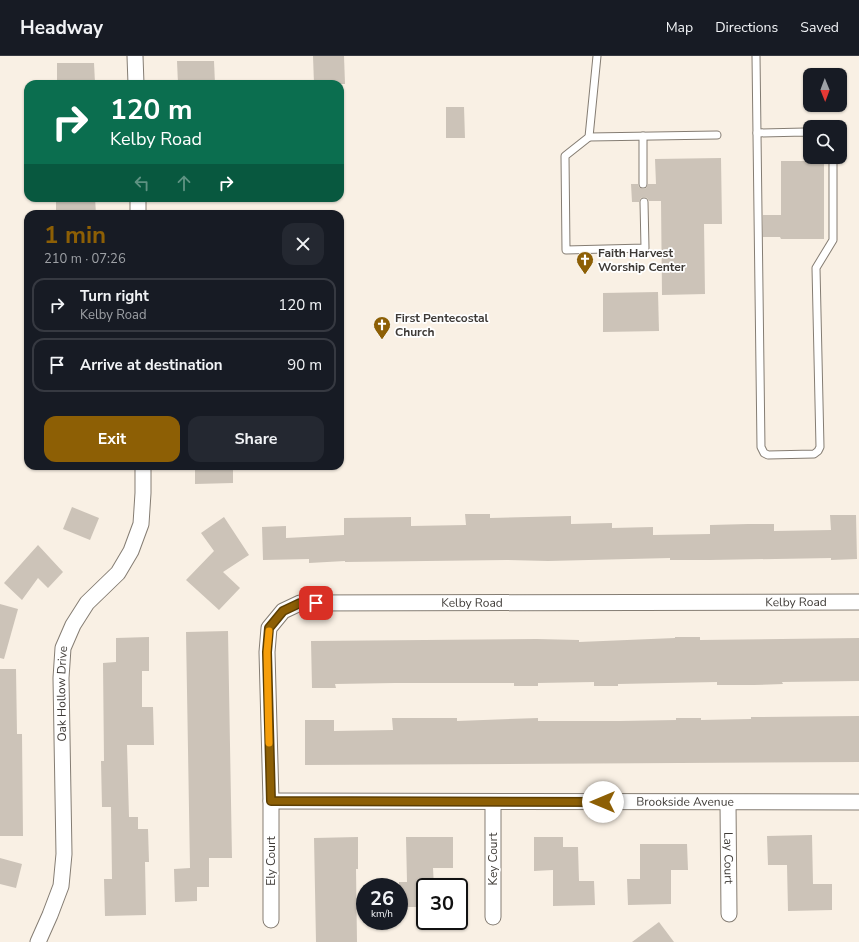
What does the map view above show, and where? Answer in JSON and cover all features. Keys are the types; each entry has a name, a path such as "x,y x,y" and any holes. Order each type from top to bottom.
{"street":[{"path":"135,56 136,80"},
{"name":"Oak Hollow Drive","path":"38,942 61,886 64,854 61,678 63,648 73,625 87,603 118,573 131,551 140,524 143,493 143,470"},
{"name":"Kelby Road","path":"271,801 267,652 269,628 283,611 300,603 859,602"},
{"name":"Brookside Avenue","path":"271,801 728,803 859,802"},
{"name":"Ely Court","path":"271,801 271,920"},
{"name":"Key Court","path":"493,802 493,917"},
{"name":"Lay Court","path":"728,803 729,914"}],"lane":[{"path":"589,136 597,56"},
{"path":"756,56 761,447 764,453 768,455 814,454 820,447 816,268 833,240 833,164"},
{"path":"757,133 803,132"},
{"path":"644,202 645,248 566,250 565,156 589,136 717,135"},
{"path":"643,136 643,184"}],"building":[{"path":"313,56 344,56 345,84 344,80 314,80"},
{"path":"177,61 214,61 215,80 178,80"},
{"path":"57,63 94,63 95,80 57,80"},
{"path":"446,107 464,107 465,138 446,138"},
{"path":"721,158 722,224 704,224 705,294 662,295 661,201 649,201 644,197 641,198 639,202 632,202 631,184 638,184 639,187 643,189 646,188 648,184 656,184 655,159"},
{"path":"781,161 803,161 803,164 824,164 824,239 781,239 780,237 763,237 763,215 781,215"},
{"path":"56,202 95,202 96,210 56,210"},
{"path":"658,292 659,331 603,332 603,293"},
{"path":"195,470 233,470 233,483 195,484"},
{"path":"72,507 99,518 90,540 63,529"},
{"path":"465,514 490,514 490,518 571,516 571,524 612,523 612,528 653,527 653,535 710,534 710,525 774,524 774,531 831,530 830,515 856,515 857,559 670,560 670,558 548,561 345,561 309,563 309,559 263,560 262,527 286,526 286,538 344,535 344,518 411,517 411,526 466,525"},
{"path":"224,517 249,555 223,572 240,588 219,610 186,580 214,551 201,533"},
{"path":"38,545 63,572 48,588 38,578 22,600 4,583"},
{"path":"0,604 18,609 4,659 0,658"},
{"path":"228,631 232,858 209,858 209,887 197,887 197,901 175,902 174,869 190,868 186,632"},
{"path":"149,637 149,671 142,671 142,707 153,707 154,745 127,745 129,817 138,817 138,829 148,829 149,862 145,862 146,915 105,916 104,879 112,879 111,807 102,807 101,761 104,761 103,663 116,662 116,638"},
{"path":"700,637 700,640 859,638 859,681 782,682 783,684 754,685 717,685 717,682 618,684 618,686 594,686 594,682 538,683 538,686 514,686 514,683 395,683 335,684 336,688 312,688 311,641 537,639 579,640 579,642"},
{"path":"0,669 16,669 17,734 22,734 23,836 0,836"},
{"path":"859,716 859,762 305,765 305,720 334,720 334,731 393,730 392,718 457,718 457,721 538,718 538,721 620,721 676,720 676,718 701,718 701,720 751,719 751,717"},
{"path":"812,835 813,884 832,884 832,910 788,911 787,865 768,865 767,836"},
{"path":"358,837 358,869 356,869 357,942 316,942 314,838"},
{"path":"406,837 453,837 453,868 433,868 434,878 416,878 416,907 408,907"},
{"path":"534,837 563,837 563,847 578,847 579,881 594,881 595,905 553,906 553,870 534,871"},
{"path":"640,844 687,844 688,870 671,870 671,904 628,905 627,879 640,879"},
{"path":"0,858 22,864 16,888 0,884"},
{"path":"659,922 674,942 632,942"}],"slow traffic":[{"path":"269,631 267,652 269,743"}],"place":[{"name":"Faith Harvest Worship Center","path":"585,275"},
{"name":"First Pentecostal Church","path":"382,340"}],"route":[{"path":"316,603 300,603 283,611 269,628 267,652 271,801 603,802"}]}
